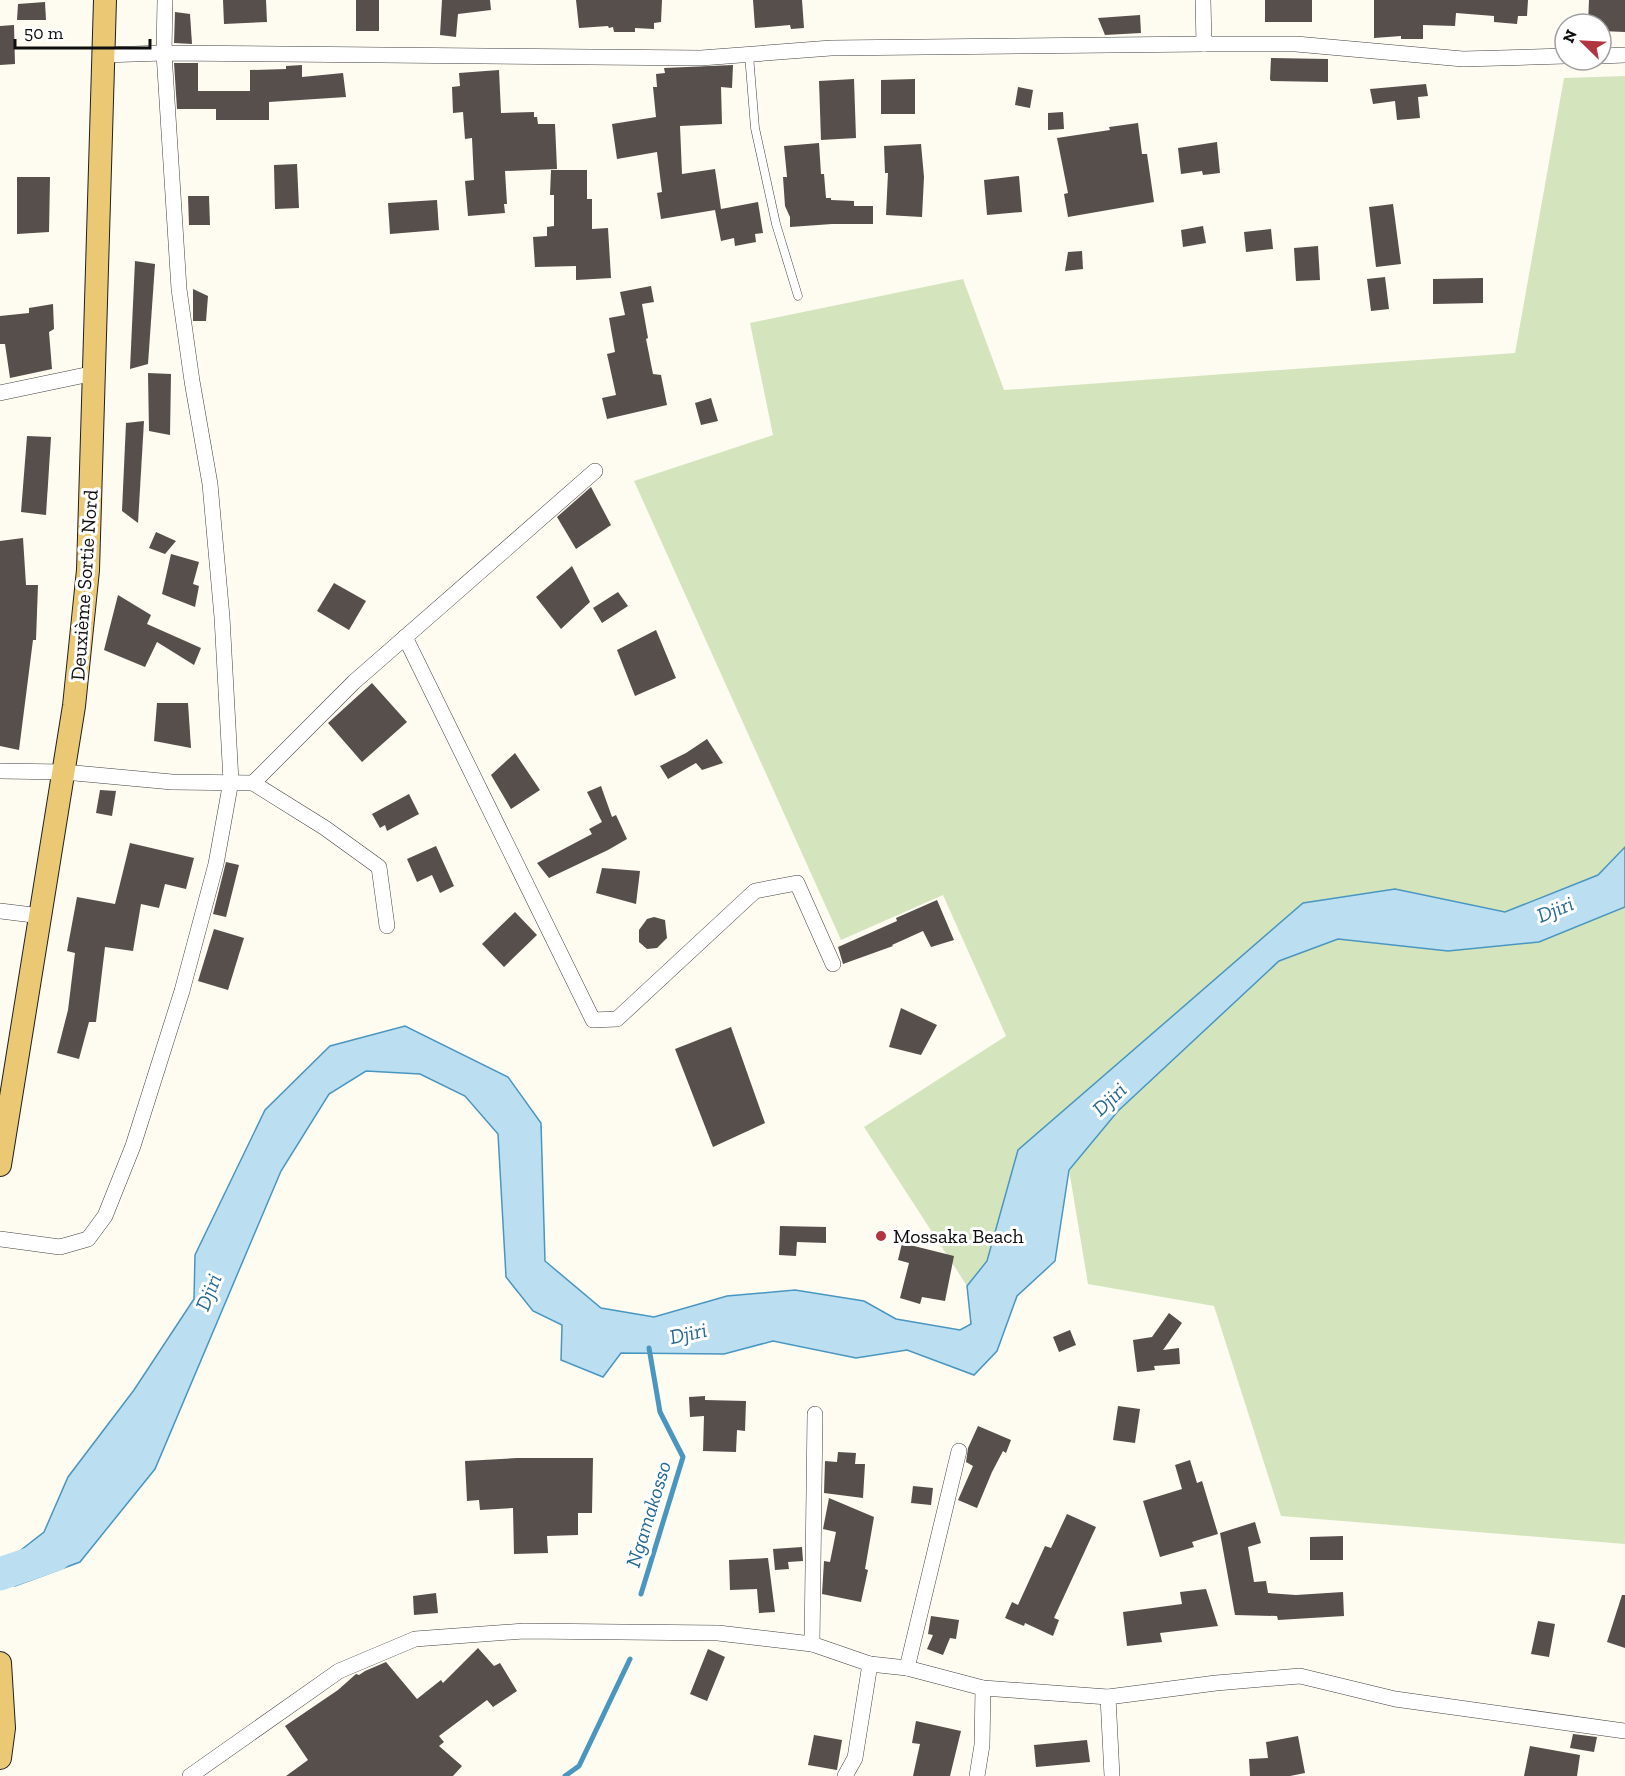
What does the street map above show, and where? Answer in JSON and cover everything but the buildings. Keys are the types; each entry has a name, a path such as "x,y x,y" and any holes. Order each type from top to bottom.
{"main road":[{"name":"Deuxième Sortie Nord","path":"0,1165 74,706 88,570 105,0"},
{"path":"0,1663 4,1728 0,1758"}],"street":[{"path":"0,1239 60,1247 88,1239 105,1216 133,1146 182,991 216,864 231,781 222,617 210,484 179,289 165,53 165,0"},
{"path":"1203,0 1204,44"},
{"path":"103,55 165,53 701,58 831,48 1296,44 1463,59 1553,56"},
{"path":"0,393 95,373"},
{"path":"253,783 354,682 595,471"},
{"path":"405,637 593,1020 617,1019 755,891 797,883 833,964"},
{"path":"0,771 64,772 172,782 253,783 325,828 379,867 387,926"},
{"path":"0,911 41,916"},
{"path":"812,1644 815,1414"},
{"path":"908,1668 959,1451"},
{"path":"190,1776 339,1671 415,1639 524,1630 718,1633 812,1644 870,1664 908,1668 982,1688 1108,1697 1216,1683 1300,1676 1395,1699 1625,1731"},
{"path":"845,1776 855,1758 870,1664"},
{"path":"977,1776 982,1745 982,1688"},
{"path":"1108,1697 1112,1776"}],"lane":[{"path":"749,55 755,128 776,224 798,296"}],"green space":[{"path":"1625,76 1625,847 1598,875 1505,912 1395,889 1303,903 1018,1150 987,1261 967,1286 864,1127 1006,1036 943,895 841,940 634,481 773,435 750,323 963,279 1004,390 1515,353 1564,78"},
{"path":"1625,907 1625,1544 1281,1516 1214,1306 1088,1284 1069,1170 1118,1111 1279,961 1338,939 1448,951 1539,942"}],"water":[{"path":"1625,847 1625,907 1539,942 1448,951 1338,939 1279,961 1118,1111 1069,1170 1055,1261 1017,1296 997,1351 974,1375 907,1350 856,1358 773,1341 724,1354 621,1353 603,1377 561,1360 562,1325 533,1311 506,1277 498,1134 465,1096 420,1074 366,1071 329,1094 281,1171 155,1469 80,1562 15,1586 12,1557 44,1532 68,1477 134,1390 194,1299 195,1255 265,1110 330,1046 405,1026 508,1077 541,1123 545,1261 601,1308 654,1317 727,1296 795,1290 864,1301 896,1319 960,1330 971,1324 967,1286 987,1261 1018,1150 1303,903 1395,889 1505,912 1598,875"}],"waterway":[{"name":"Ngamakosso","path":"641,1594 683,1457 660,1412 649,1348"},
{"name":"Djiri","path":"0,1574 55,1555"},
{"name":"Ngamakosso","path":"565,1776 579,1766 630,1659"}],"place":[{"name":"Mossaka Beach","path":"881,1236"}]}
